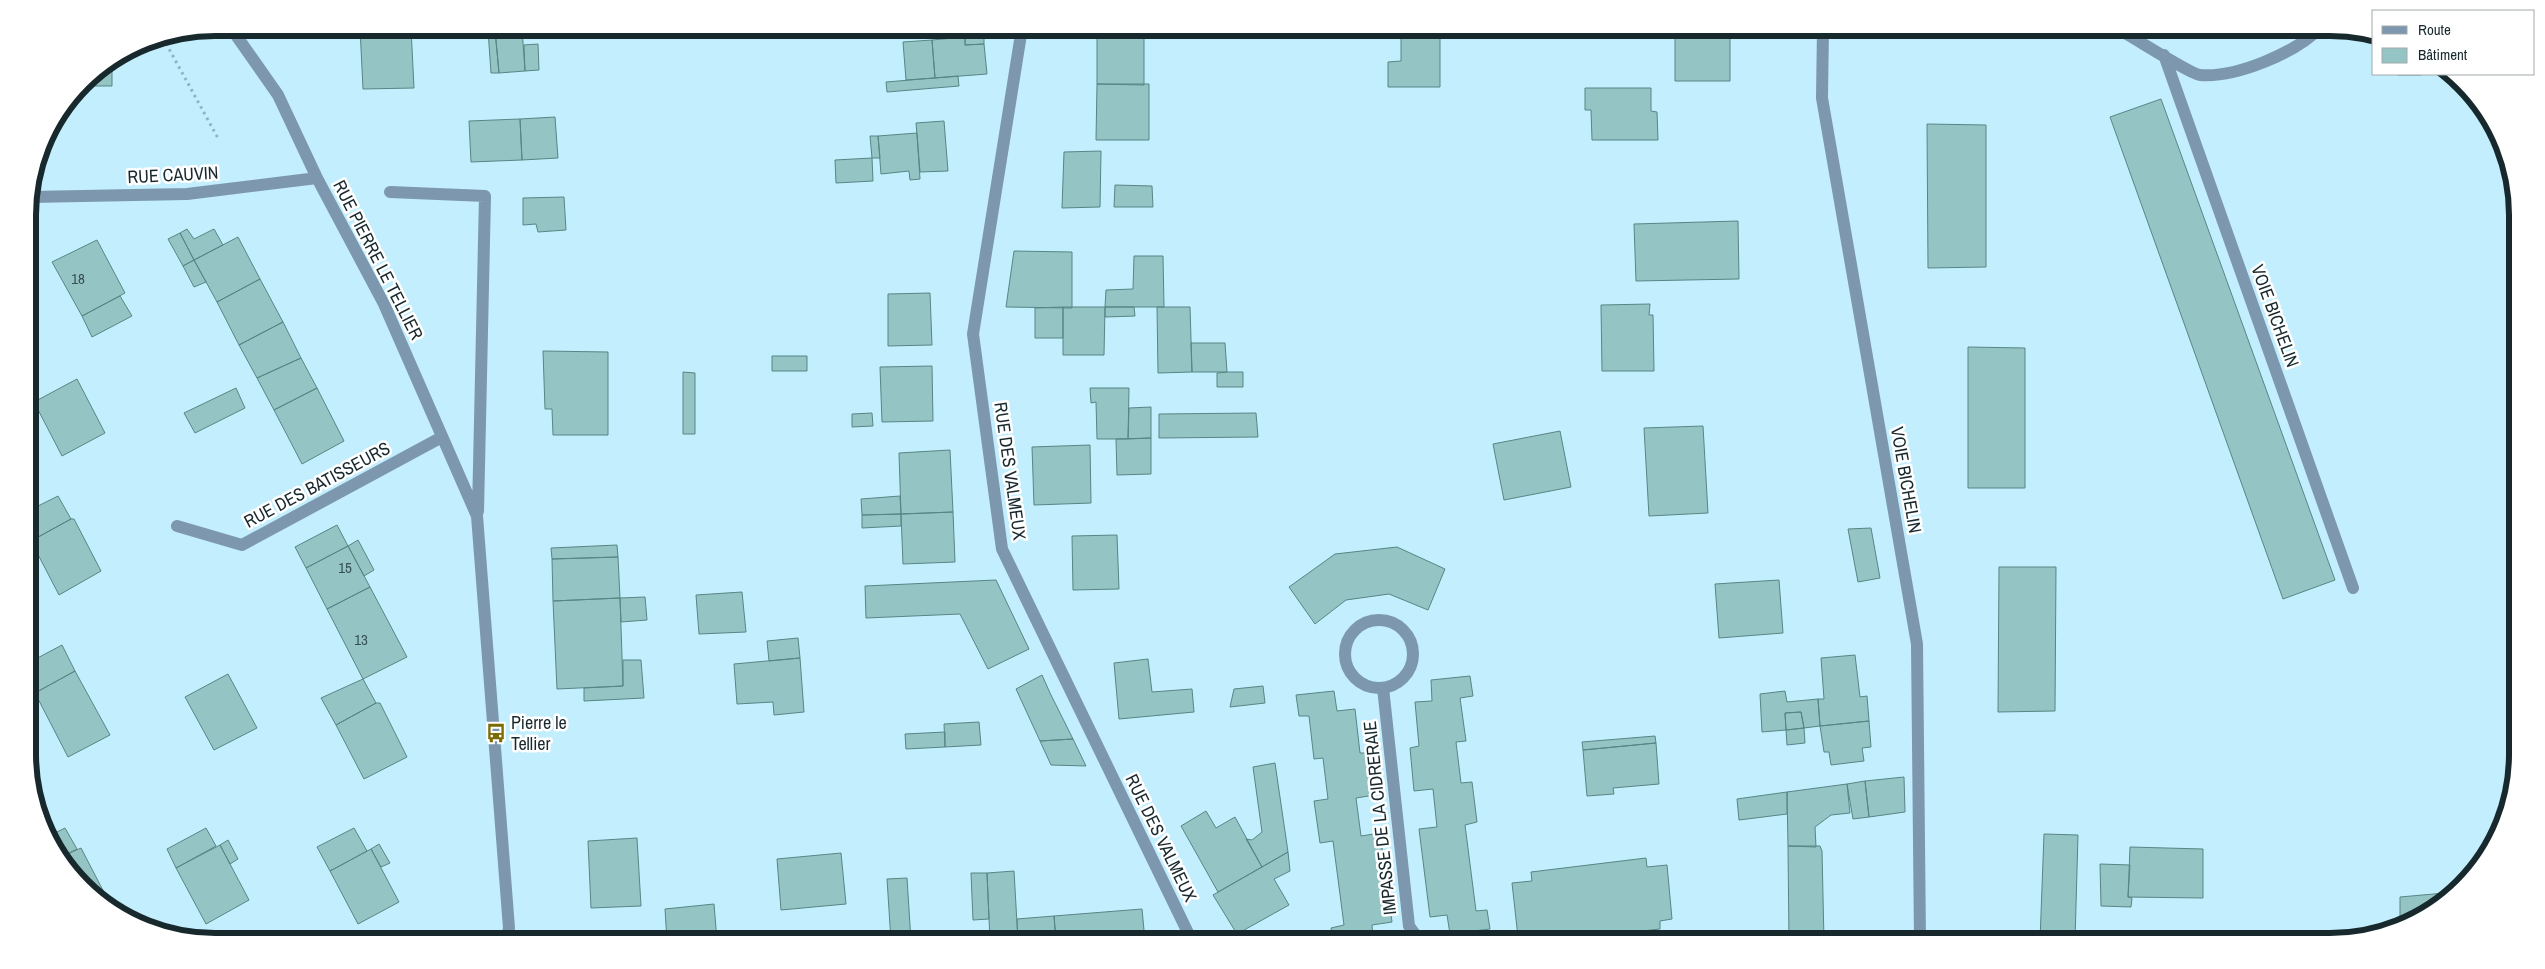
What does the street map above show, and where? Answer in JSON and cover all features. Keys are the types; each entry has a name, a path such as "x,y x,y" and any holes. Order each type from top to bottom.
{"street":[{"name":"RUE PIERRE LE TELLIER","path":"237,36 278,95 318,178 384,304 478,516"},
{"name":"RUE DES VALMEUX","path":"1021,36 974,334 1002,549 1188,933"},
{"name":"VOIE BICHELIN","path":"1823,36 1822,98 1917,644 1920,933"},
{"path":"2130,36 2199,75 2250,69 2312,36"},
{"name":"VOIE BICHELIN","path":"2164,55 2353,588"},
{"name":"RUE CAUVIN","path":"38,196 187,194 318,178"},
{"name":"RUE PIERRE LE TELLIER","path":"390,192 485,196 478,516 508,918 507,933"},
{"name":"RUE DES BATISSEURS","path":"177,526 242,545 442,437"},
{"path":"1370,621 1393,622 1402,628 1412,647 1413,658 1403,678 1394,685 1383,688 1361,683 1347,666 1346,644 1356,629 1370,621"},
{"name":"IMPASSE DE LA CIDRERAIE","path":"1383,688 1409,926 1414,933"}],"path":[{"path":"166,43 219,140"}],"building":[{"path":"360,36 411,36 414,88 363,89"},
{"path":"488,36 496,36 499,73 491,73"},
{"path":"496,36 523,36 525,71 499,73"},
{"path":"984,36 984,44 965,45 965,37"},
{"path":"1097,36 1144,36 1144,85 1097,84"},
{"path":"1401,36 1440,36 1440,87 1388,87 1388,62 1401,61"},
{"path":"1675,36 1730,36 1730,81 1675,81"},
{"path":"965,37 965,45 984,44 987,74 935,78 932,40"},
{"path":"932,40 935,78 906,80 903,42"},
{"path":"538,44 539,70 525,71 524,45"},
{"path":"112,69 112,86 92,86"},
{"path":"958,76 959,86 887,92 886,82"},
{"path":"1097,84 1149,84 1149,140 1096,140"},
{"path":"1585,88 1651,88 1651,111 1657,112 1658,140 1592,140 1591,110 1585,110"},
{"path":"2161,99 2335,580 2283,599 2110,117"},
{"path":"555,117 558,158 522,160 520,119"},
{"path":"520,119 522,160 471,162 469,121"},
{"path":"944,121 948,171 920,172 916,123"},
{"path":"1927,124 1986,125 1986,267 1928,268"},
{"path":"917,133 920,179 910,180 909,171 881,174 878,136"},
{"path":"870,136 878,136 880,158 872,158"},
{"path":"1101,151 1100,207 1062,208 1064,152"},
{"path":"872,158 873,181 836,183 835,160"},
{"path":"1115,185 1152,186 1153,207 1114,207"},
{"path":"564,197 566,230 538,232 536,224 523,225 523,198"},
{"path":"1738,221 1739,279 1636,281 1634,224"},
{"path":"187,229 194,239 214,229 223,245 194,260 180,233"},
{"path":"180,233 194,260 183,266 168,239"},
{"path":"238,237 260,279 217,302 194,260"},
{"path":"97,240 125,293 82,316 52,262"},
{"path":"1014,251 1072,252 1072,308 1006,307"},
{"path":"1134,256 1163,256 1164,307 1105,307 1106,290 1133,289"},
{"path":"194,260 206,282 194,287 183,266"},
{"path":"260,279 283,322 239,345 217,302"},
{"path":"930,293 932,345 888,346 888,294"},
{"path":"120,296 132,316 92,337 82,316"},
{"path":"1650,304 1649,315 1653,315 1654,371 1602,371 1601,305"},
{"path":"1063,307 1063,338 1035,338 1035,308"},
{"path":"1063,307 1105,307 1104,355 1063,355"},
{"path":"1105,307 1134,307 1135,316 1105,317"},
{"path":"1157,307 1190,307 1192,372 1158,373"},
{"path":"283,322 301,358 257,378 239,345"},
{"path":"1191,343 1225,343 1227,372 1192,372"},
{"path":"1968,347 2025,348 2025,488 1968,488"},
{"path":"543,351 608,352 608,435 553,435 552,409 545,409"},
{"path":"772,356 807,356 807,371 772,371"},
{"path":"301,358 317,388 274,410 257,378"},
{"path":"932,366 933,421 882,422 880,367"},
{"path":"683,372 695,373 695,434 683,434"},
{"path":"1243,372 1243,387 1217,387 1217,373"},
{"path":"77,379 105,433 62,456 36,406 36,401"},
{"path":"236,388 245,408 195,433 184,413"},
{"path":"317,388 344,441 302,464 274,410"},
{"path":"1090,388 1129,388 1128,439 1097,439 1096,402 1091,403"},
{"path":"1151,407 1151,438 1128,439 1129,408"},
{"path":"872,413 873,426 852,427 852,414"},
{"path":"1256,413 1258,437 1159,438 1159,414"},
{"path":"1703,426 1708,513 1649,516 1644,428"},
{"path":"1560,431 1571,487 1504,500 1493,444"},
{"path":"1151,438 1151,474 1117,475 1116,439"},
{"path":"1090,445 1091,503 1034,505 1032,447"},
{"path":"950,450 953,512 901,514 899,453"},
{"path":"58,496 71,519 36,538 36,507"},
{"path":"900,496 901,514 862,515 861,499"},
{"path":"953,512 955,562 903,564 901,514"},
{"path":"901,514 901,526 862,528 862,515"},
{"path":"74,519 101,571 59,595 36,551 36,538"},
{"path":"337,525 348,546 306,568 295,547"},
{"path":"1871,528 1880,578 1858,582 1848,529"},
{"path":"1117,535 1119,589 1073,590 1072,536"},
{"path":"358,540 374,570 364,576 348,546"},
{"path":"617,545 618,557 552,559 551,548"},
{"path":"348,546 370,587 327,609 306,568"},
{"path":"1397,547 1445,569 1428,610 1389,594 1346,600 1315,624 1289,587 1335,554"},
{"path":"618,557 620,598 553,601 552,559"},
{"path":"1999,567 2056,567 2055,711 1998,712"},
{"path":"996,580 1029,649 988,669 960,614 866,618 865,586"},
{"path":"1779,580 1783,633 1719,638 1715,584"},
{"path":"370,587 407,657 363,679 327,609"},
{"path":"742,592 746,632 699,634 696,595"},
{"path":"645,597 647,620 621,622 620,598"},
{"path":"620,598 623,686 557,689 553,601"},
{"path":"798,638 800,658 769,661 767,641"},
{"path":"62,645 75,671 36,692 36,659"},
{"path":"1855,655 1860,697 1867,696 1869,721 1820,726 1818,699 1824,699 1821,658"},
{"path":"800,658 804,712 774,715 773,702 737,704 734,664"},
{"path":"1148,659 1152,692 1192,689 1194,712 1119,719 1114,663"},
{"path":"623,660 641,660 644,698 584,701 584,688 623,686"},
{"path":"75,671 110,735 68,757 36,692"},
{"path":"228,674 257,728 214,750 185,697"},
{"path":"1042,675 1073,739 1040,741 1016,689"},
{"path":"1470,676 1473,696 1460,698 1466,741 1456,742 1461,783 1472,782 1477,822 1465,825 1476,911 1487,910 1490,929 1450,933 1447,915 1430,917 1419,829 1437,827 1433,789 1414,791 1410,748 1419,746 1415,702 1432,701 1431,680"},
{"path":"363,679 376,703 336,725 321,698"},
{"path":"1263,686 1265,703 1230,707 1234,689"},
{"path":"1334,691 1337,711 1355,709 1360,753 1370,753 1375,795 1356,798 1361,836 1380,833 1392,922 1372,925 1372,933 1332,933 1331,928 1344,925 1333,841 1320,843 1314,801 1328,799 1323,758 1314,759 1309,716 1299,716 1296,695"},
{"path":"1785,691 1787,702 1818,699 1820,726 1804,728 1801,712 1785,713 1786,730 1762,732 1760,694"},
{"path":"376,703 380,703 407,757 364,779 336,725"},
{"path":"1801,712 1804,728 1786,730 1785,713"},
{"path":"1869,721 1871,747 1862,748 1864,761 1831,765 1829,752 1824,752 1820,726"},
{"path":"979,722 981,745 945,747 944,724"},
{"path":"1804,728 1805,743 1787,745 1786,730"},
{"path":"945,732 945,747 906,749 905,734"},
{"path":"1655,736 1656,743 1583,750 1582,742"},
{"path":"1073,739 1086,766 1051,765 1040,741"},
{"path":"1656,743 1659,784 1613,788 1614,794 1587,796 1583,750"},
{"path":"1275,763 1288,852 1262,867 1246,839 1252,840 1262,832 1253,767"},
{"path":"1904,777 1905,812 1869,817 1865,781"},
{"path":"1865,781 1869,817 1853,819 1847,784"},
{"path":"1847,784 1850,813 1831,815 1815,827 1816,847 1788,846 1787,792"},
{"path":"1787,792 1787,814 1739,820 1737,799"},
{"path":"1206,811 1216,828 1235,817 1262,867 1218,892 1181,826"},
{"path":"65,828 77,849 67,854 55,833"},
{"path":"206,828 216,846 176,868 167,849"},
{"path":"354,828 367,851 330,871 317,847"},
{"path":"2044,834 2078,835 2075,933 2040,933"},
{"path":"637,838 641,906 591,908 588,841"},
{"path":"228,840 238,859 230,864 220,845"},
{"path":"379,844 390,863 381,867 371,849"},
{"path":"220,845 249,900 206,924 176,868"},
{"path":"1788,846 1820,846 1822,851 1824,933 1789,933"},
{"path":"2130,847 2203,849 2203,898 2128,897"},
{"path":"81,848 106,896 81,872 67,854"},
{"path":"371,849 399,902 358,924 330,871"},
{"path":"1288,852 1290,871 1274,879 1289,905 1236,933 1213,895"},
{"path":"841,853 846,904 781,910 777,859"},
{"path":"1646,858 1647,867 1667,865 1672,919 1660,921 1660,929 1625,933 1518,933 1512,883 1532,881 1531,872"},
{"path":"2100,864 2130,865 2128,897 2132,898 2131,907 2101,906"},
{"path":"1014,871 1018,933 990,933 987,873"},
{"path":"971,873 987,873 989,919 973,920"},
{"path":"907,878 910,933 890,933 887,879"},
{"path":"2442,893 2419,909 2400,918 2400,897"},
{"path":"714,904 716,933 666,933 665,909"},
{"path":"1142,909 1144,933 1055,933 1054,916"},
{"path":"1054,916 1055,933 1018,933 1017,919"}],"place":[{"name":"Pierre le Tellier","path":"496,733"}]}
